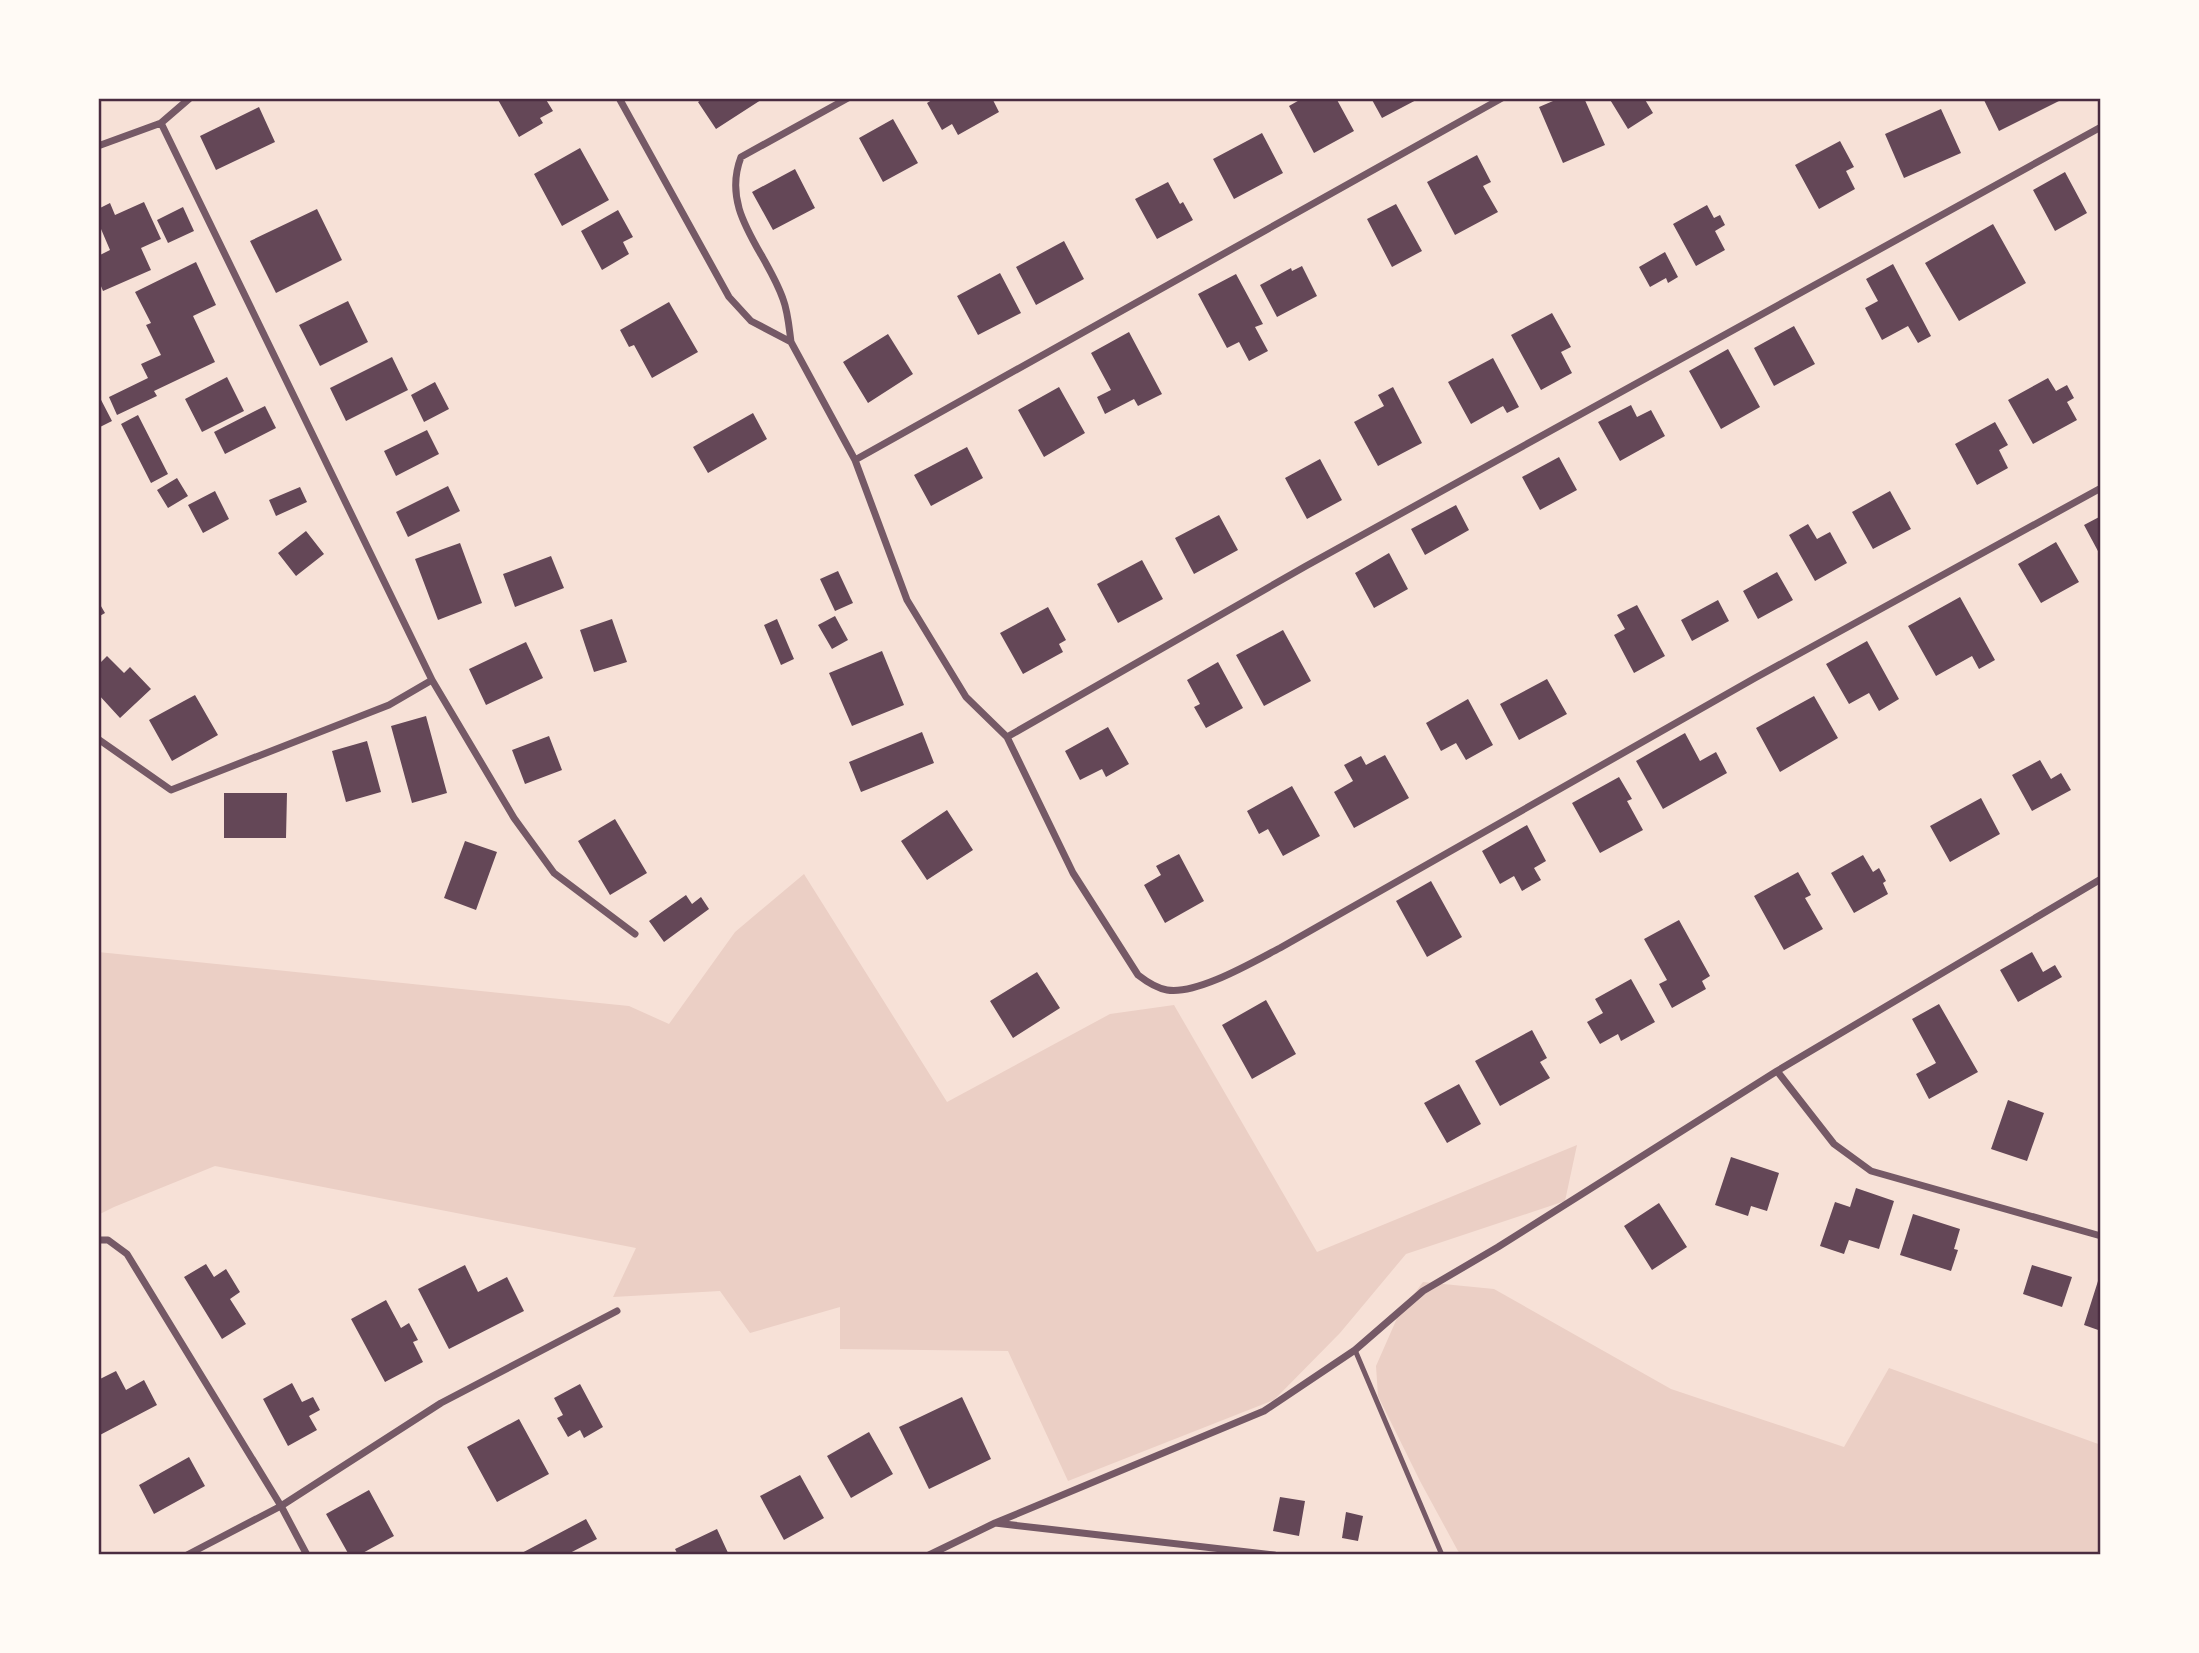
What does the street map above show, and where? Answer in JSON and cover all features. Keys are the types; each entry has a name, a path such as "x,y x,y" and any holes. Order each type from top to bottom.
{"street":[{"path":"98,146 162,123 190,98"},
{"path":"619,98 729,297 751,321 791,341"},
{"path":"848,98 741,158 734,188 740,214 783,298 791,341 855,460 907,600 966,697 1007,737 1073,873 1138,975 1147,983 1160,988 1170,991 1207,984 1280,948 1755,678 2101,488"},
{"path":"855,460 1502,98"},
{"path":"162,123 432,680 514,818 554,873 635,934"},
{"path":"1007,737 1306,566 2101,127"},
{"path":"98,739 171,789 389,705 432,680"},
{"path":"929,1555 995,1523 1264,1411 1355,1350 1423,1291 1498,1247 1777,1071 2101,879"},
{"path":"1777,1071 1834,1144 1871,1171 2101,1236"},
{"path":"98,1240 108,1241 127,1254 281,1506 307,1555"},
{"path":"187,1555 281,1506 441,1403 617,1311"},
{"path":"995,1523 1275,1555"}],"lane":[{"path":"1355,1350 1442,1555"}],"shaded area":[{"path":"804,874 947,1102 1110,1014 1174,1005 1317,1252 1577,1145 1565,1201 1406,1254 1340,1333 1274,1400 1068,1481 1008,1351 840,1349 840,1307 750,1333 720,1291 613,1297 636,1248 215,1166 98,1215 98,952 629,1006 669,1024 735,932"},
{"path":"1423,1282 1494,1289 1671,1389 1844,1447 1889,1368 2101,1445 2101,1555 1462,1555 1420,1481 1378,1396 1376,1366 1398,1316"}],"building":[{"path":"497,98 545,98 553,111 540,118 543,123 519,137"},
{"path":"704,98 764,98 716,129 698,102"},
{"path":"935,98 992,98 999,112 958,135 952,124 942,130 927,103"},
{"path":"1303,98 1336,98 1354,131 1314,153 1289,106"},
{"path":"1371,98 1420,98 1382,118"},
{"path":"1560,98 1584,98 1605,145 1563,163 1539,107"},
{"path":"1609,98 1644,98 1653,113 1628,129"},
{"path":"1983,98 2065,98 1999,131"},
{"path":"259,107 275,142 216,170 200,136"},
{"path":"1941,109 1961,153 1904,178 1885,134"},
{"path":"893,119 918,163 883,182 859,138"},
{"path":"1262,133 1283,173 1234,199 1213,159"},
{"path":"1840,141 1854,167 1846,171 1855,189 1819,209 1795,165"},
{"path":"580,148 609,200 562,226 534,174"},
{"path":"1477,155 1491,182 1483,186 1498,212 1455,235 1427,182"},
{"path":"795,169 815,208 773,230 752,192"},
{"path":"2065,172 2087,213 2055,231 2033,190"},
{"path":"1168,182 1193,220 1157,239 1135,199"},
{"path":"144,202 161,239 141,248 151,270 103,291 98,279 98,256 110,250 101,229 98,231 98,209 110,203 115,215"},
{"path":"1396,204 1422,251 1392,267 1367,219"},
{"path":"1707,205 1714,218 1720,215 1725,225 1715,231 1725,250 1696,266 1673,224"},
{"path":"183,207 194,231 168,243 157,220"},
{"path":"317,209 342,260 276,293 250,241"},
{"path":"618,210 633,237 623,242 629,254 602,270 581,231"},
{"path":"1993,224 2026,283 1959,321 1925,263"},
{"path":"1064,241 1084,279 1036,305 1016,267"},
{"path":"1665,252 1678,277 1668,283 1666,278 1650,287 1639,267"},
{"path":"196,262 216,305 193,316 215,362 154,391 157,396 117,415 109,397 148,378 141,364 161,355 146,325 151,323 135,292"},
{"path":"1893,264 1931,336 1918,343 1908,326 1882,340 1865,308 1878,301 1866,279"},
{"path":"1302,266 1317,296 1277,317 1260,285 1291,268 1292,271"},
{"path":"1000,273 1021,313 978,335 957,296"},
{"path":"1236,274 1263,324 1255,327 1268,351 1249,361 1239,342 1227,348 1198,294"},
{"path":"348,301 368,342 320,366 299,325"},
{"path":"669,302 698,352 652,378 634,345 629,347 620,330"},
{"path":"1552,313 1571,347 1561,352 1572,373 1541,390 1511,335"},
{"path":"1794,326 1815,364 1774,386 1754,348"},
{"path":"1129,332 1162,394 1138,406 1134,399 1105,414 1097,397 1111,390 1091,353"},
{"path":"888,334 913,374 868,403 843,362"},
{"path":"1728,349 1760,407 1721,429 1689,371"},
{"path":"392,357 408,390 346,421 330,388"},
{"path":"1493,358 1519,407 1507,413 1503,406 1471,424 1448,382"},
{"path":"227,377 244,411 202,432 185,399"},
{"path":"2048,378 2056,391 2067,385 2074,398 2067,402 2077,420 2033,444 2008,400"},
{"path":"435,382 449,409 424,422 411,395"},
{"path":"1059,387 1085,433 1044,457 1018,410"},
{"path":"1393,387 1422,443 1378,466 1354,422 1384,406 1378,395"},
{"path":"98,394 112,421 98,428"},
{"path":"1631,405 1637,417 1651,410 1665,436 1620,461 1598,422"},
{"path":"265,406 276,428 225,454 214,432"},
{"path":"753,413 767,439 708,473 693,447"},
{"path":"138,415 168,474 151,483 121,424"},
{"path":"1995,422 2008,445 1999,450 2008,468 1977,485 1955,444"},
{"path":"427,430 439,454 396,476 384,451"},
{"path":"967,447 983,478 931,506 914,475"},
{"path":"1559,457 1577,490 1540,510 1522,477"},
{"path":"1320,459 1342,500 1307,519 1285,478"},
{"path":"177,478 188,496 168,508 157,490"},
{"path":"448,486 460,511 408,537 396,512"},
{"path":"300,487 307,502 276,516 269,500"},
{"path":"215,491 229,519 203,533 188,505"},
{"path":"1890,491 1911,529 1873,549 1852,512"},
{"path":"1456,505 1469,530 1425,555 1411,529"},
{"path":"1219,515 1238,550 1194,574 1175,538"},
{"path":"2101,516 2101,551 2099,553 2084,525"},
{"path":"1808,524 1817,539 1830,532 1847,563 1815,581 1789,535"},
{"path":"306,531 324,554 296,576 278,553"},
{"path":"2056,542 2079,582 2041,603 2018,564"},
{"path":"460,543 482,603 438,620 415,559"},
{"path":"1389,553 1408,589 1374,608 1355,573"},
{"path":"551,556 564,588 515,607 503,574"},
{"path":"1142,560 1163,599 1118,623 1097,584"},
{"path":"838,571 853,603 835,611 820,579"},
{"path":"1777,572 1793,600 1758,619 1743,591"},
{"path":"1960,597 1995,660 1979,669 1972,656 1936,676 1908,626"},
{"path":"1718,600 1729,621 1692,641 1681,620"},
{"path":"98,601 105,613 98,617"},
{"path":"1637,605 1665,656 1634,673 1614,635 1625,629 1617,615"},
{"path":"1048,607 1066,640 1059,644 1063,652 1023,674 1000,633"},
{"path":"835,616 848,640 832,649 818,625"},
{"path":"612,619 627,662 594,672 580,630"},
{"path":"777,619 794,659 781,665 764,625"},
{"path":"1283,630 1311,681 1264,706 1236,655"},
{"path":"1867,641 1899,699 1879,711 1869,693 1849,704 1826,664"},
{"path":"526,642 543,678 486,705 469,669"},
{"path":"882,651 904,705 852,726 829,673"},
{"path":"107,656 124,673 130,667 151,689 120,718 98,694 98,665"},
{"path":"1218,662 1243,708 1206,728 1194,707 1200,704 1187,680"},
{"path":"1547,679 1567,714 1519,740 1500,704"},
{"path":"195,695 218,735 172,761 149,720"},
{"path":"1814,696 1838,738 1780,772 1756,728"},
{"path":"1468,699 1493,745 1466,760 1456,743 1441,751 1426,723"},
{"path":"426,716 447,793 412,803 391,726"},
{"path":"1108,727 1129,764 1106,777 1102,769 1080,780 1065,751"},
{"path":"922,732 934,763 861,792 849,762"},
{"path":"1685,733 1700,761 1716,752 1727,773 1663,809 1636,761"},
{"path":"549,736 562,770 525,784 512,750"},
{"path":"367,741 381,792 346,802 332,751"},
{"path":"1385,755 1409,798 1354,828 1334,792 1353,781 1344,765 1361,756 1366,765"},
{"path":"2040,760 2051,779 2061,773 2071,790 2032,811 2012,775"},
{"path":"1619,777 1632,799 1627,801 1643,830 1600,853 1572,803"},
{"path":"1292,786 1320,836 1283,856 1268,829 1259,834 1247,811"},
{"path":"224,793 287,793 286,838 224,838"},
{"path":"1981,798 2000,834 1950,862 1930,826"},
{"path":"947,810 973,850 927,880 901,841"},
{"path":"615,819 647,873 610,895 578,841"},
{"path":"1527,825 1546,861 1534,868 1541,880 1522,891 1514,876 1500,884 1482,851"},
{"path":"465,841 497,852 476,910 444,898"},
{"path":"1179,854 1204,901 1165,923 1144,885 1161,875 1156,866"},
{"path":"1863,855 1873,872 1879,868 1886,881 1883,883 1888,894 1854,913 1831,873"},
{"path":"1798,872 1811,895 1805,898 1823,929 1784,950 1754,896"},
{"path":"1431,881 1462,937 1427,957 1396,901"},
{"path":"686,895 692,904 701,897 709,909 664,942 649,921"},
{"path":"1679,920 1710,976 1702,981 1706,989 1672,1008 1659,984 1667,980 1644,939"},
{"path":"2032,952 2043,972 2055,965 2062,977 2018,1002 2000,970"},
{"path":"1037,972 1060,1008 1013,1038 990,1001"},
{"path":"1631,979 1655,1022 1621,1041 1618,1034 1600,1044 1587,1022 1603,1013 1595,999"},
{"path":"1266,1000 1296,1054 1252,1079 1222,1025"},
{"path":"1939,1004 1978,1072 1929,1099 1916,1074 1936,1063 1912,1019"},
{"path":"1532,1030 1547,1058 1540,1062 1550,1078 1500,1106 1475,1061"},
{"path":"1459,1084 1481,1124 1447,1143 1424,1103"},
{"path":"2008,1100 2044,1113 2027,1161 1991,1149"},
{"path":"1731,1157 1779,1173 1767,1211 1751,1206 1748,1216 1715,1205"},
{"path":"1856,1188 1894,1201 1879,1249 1849,1240 1844,1254 1820,1246 1835,1202 1850,1207"},
{"path":"1659,1203 1687,1247 1652,1270 1624,1226"},
{"path":"1913,1214 1960,1229 1954,1249 1958,1250 1951,1271 1900,1255"},
{"path":"206,1264 214,1277 226,1269 240,1292 230,1299 246,1324 222,1339 184,1277"},
{"path":"465,1265 478,1292 507,1277 524,1311 449,1349 418,1289"},
{"path":"2032,1265 2072,1277 2062,1307 2023,1294"},
{"path":"2098,1281 2101,1282 2101,1331 2084,1325"},
{"path":"386,1300 401,1328 409,1323 418,1340 413,1342 423,1362 385,1382 351,1319"},
{"path":"116,1371 126,1390 144,1380 157,1405 98,1436 98,1380"},
{"path":"292,1383 302,1402 313,1397 320,1410 309,1416 317,1430 288,1446 263,1399"},
{"path":"580,1384 603,1427 584,1438 580,1430 568,1437 557,1418 563,1415 554,1398"},
{"path":"962,1397 991,1459 929,1489 899,1427"},
{"path":"519,1419 549,1474 497,1502 467,1447"},
{"path":"869,1432 893,1474 851,1498 827,1456"},
{"path":"189,1457 205,1486 154,1514 139,1485"},
{"path":"800,1475 824,1518 784,1540 760,1496"},
{"path":"369,1490 394,1536 359,1555 349,1555 326,1514"},
{"path":"1280,1497 1305,1501 1299,1536 1273,1531"},
{"path":"1346,1512 1363,1516 1358,1541 1342,1538"},
{"path":"586,1519 597,1539 566,1555 518,1555"},
{"path":"717,1529 729,1555 678,1555 675,1549"}]}
